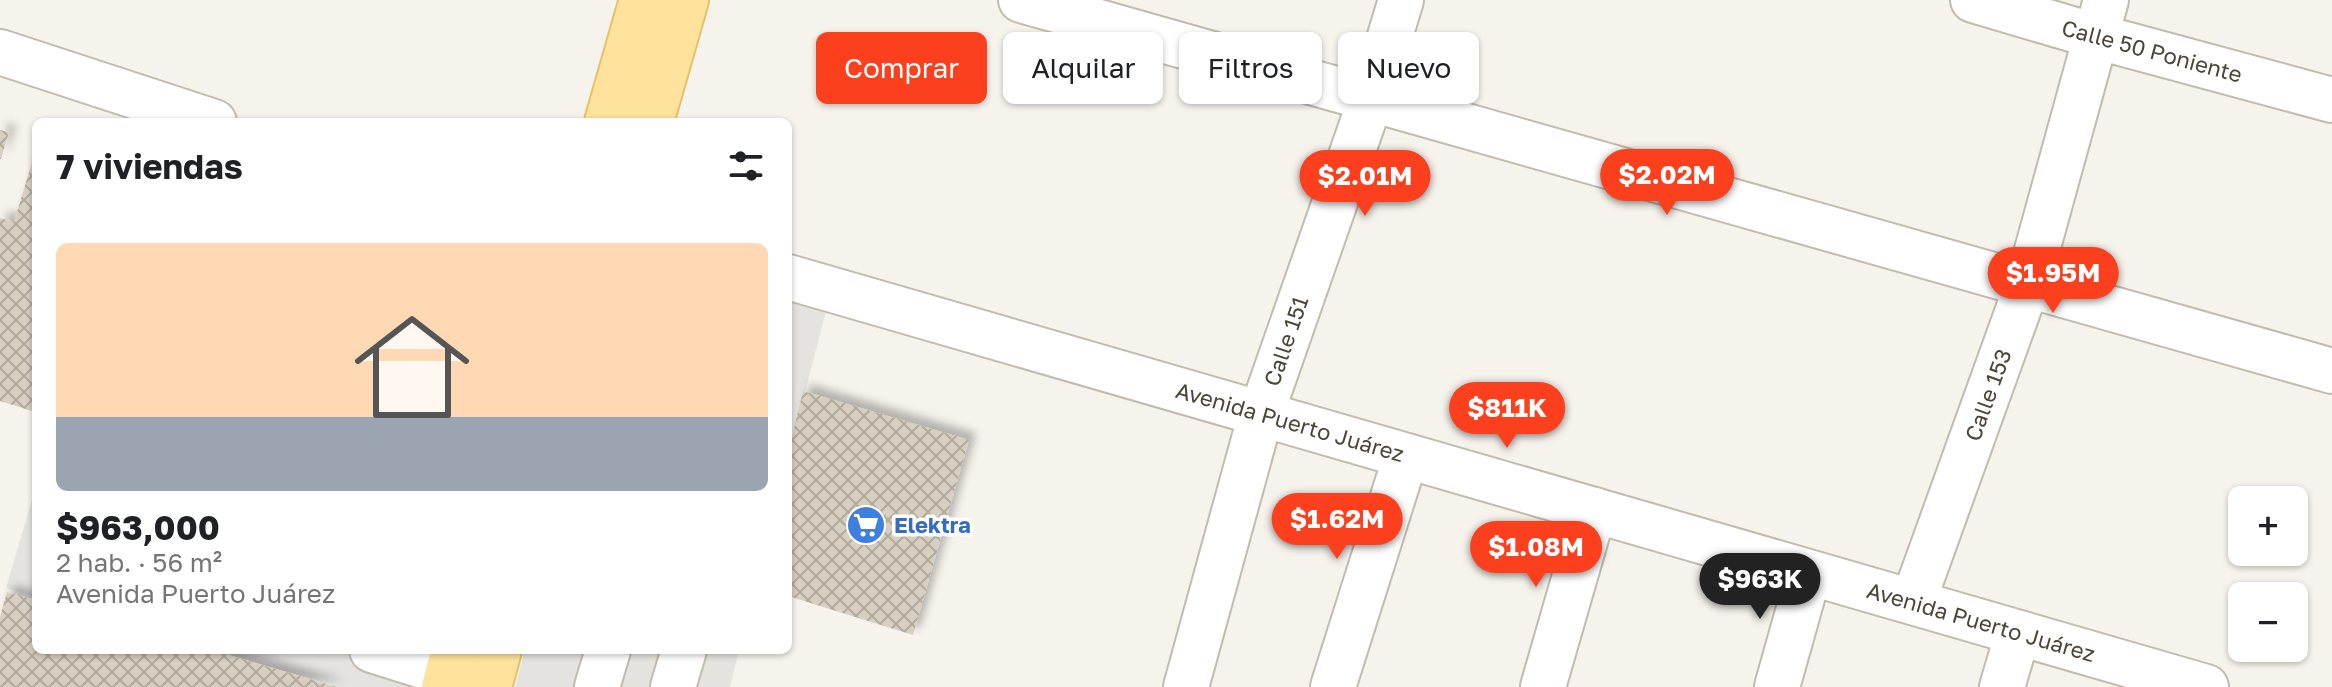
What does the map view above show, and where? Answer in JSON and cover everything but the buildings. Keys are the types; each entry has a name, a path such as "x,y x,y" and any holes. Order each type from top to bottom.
{"main road":[{"path":"608,118 642,0"},
{"path":"652,118 686,0"},
{"path":"489,687 498,654"}],"street":[{"path":"1021,0 1338,90"},
{"name":"Calle 151","path":"1391,32 1401,0"},
{"name":"Calle 50 Poniente","path":"1973,0 2100,18 2332,100"},
{"name":"Calle 153","path":"1913,602 2028,283 2100,18"},
{"path":"0,52 190,118"},
{"name":"Calle 151","path":"1186,687 1261,414 1369,104"},
{"path":"1389,104 2332,371"},
{"name":"Avenida Puerto Juárez","path":"792,286 1261,414 1913,602 2163,681 2206,687"},
{"path":"1333,687 1406,456"},
{"path":"1543,687 1594,510"},
{"path":"1777,687 1809,573"},
{"path":"2002,687 2018,633"},
{"path":"389,654 449,670"},
{"path":"597,687 607,654"},
{"path":"673,687 683,654"}],"shaded area":[{"path":"792,297 827,307 792,443"},
{"path":"32,500 32,596 6,588"},
{"path":"227,654 430,654 420,687 338,687"},
{"path":"524,654 738,654 730,687 515,687"}],"place":[{"name":"Elektra","path":"866,525"}]}
